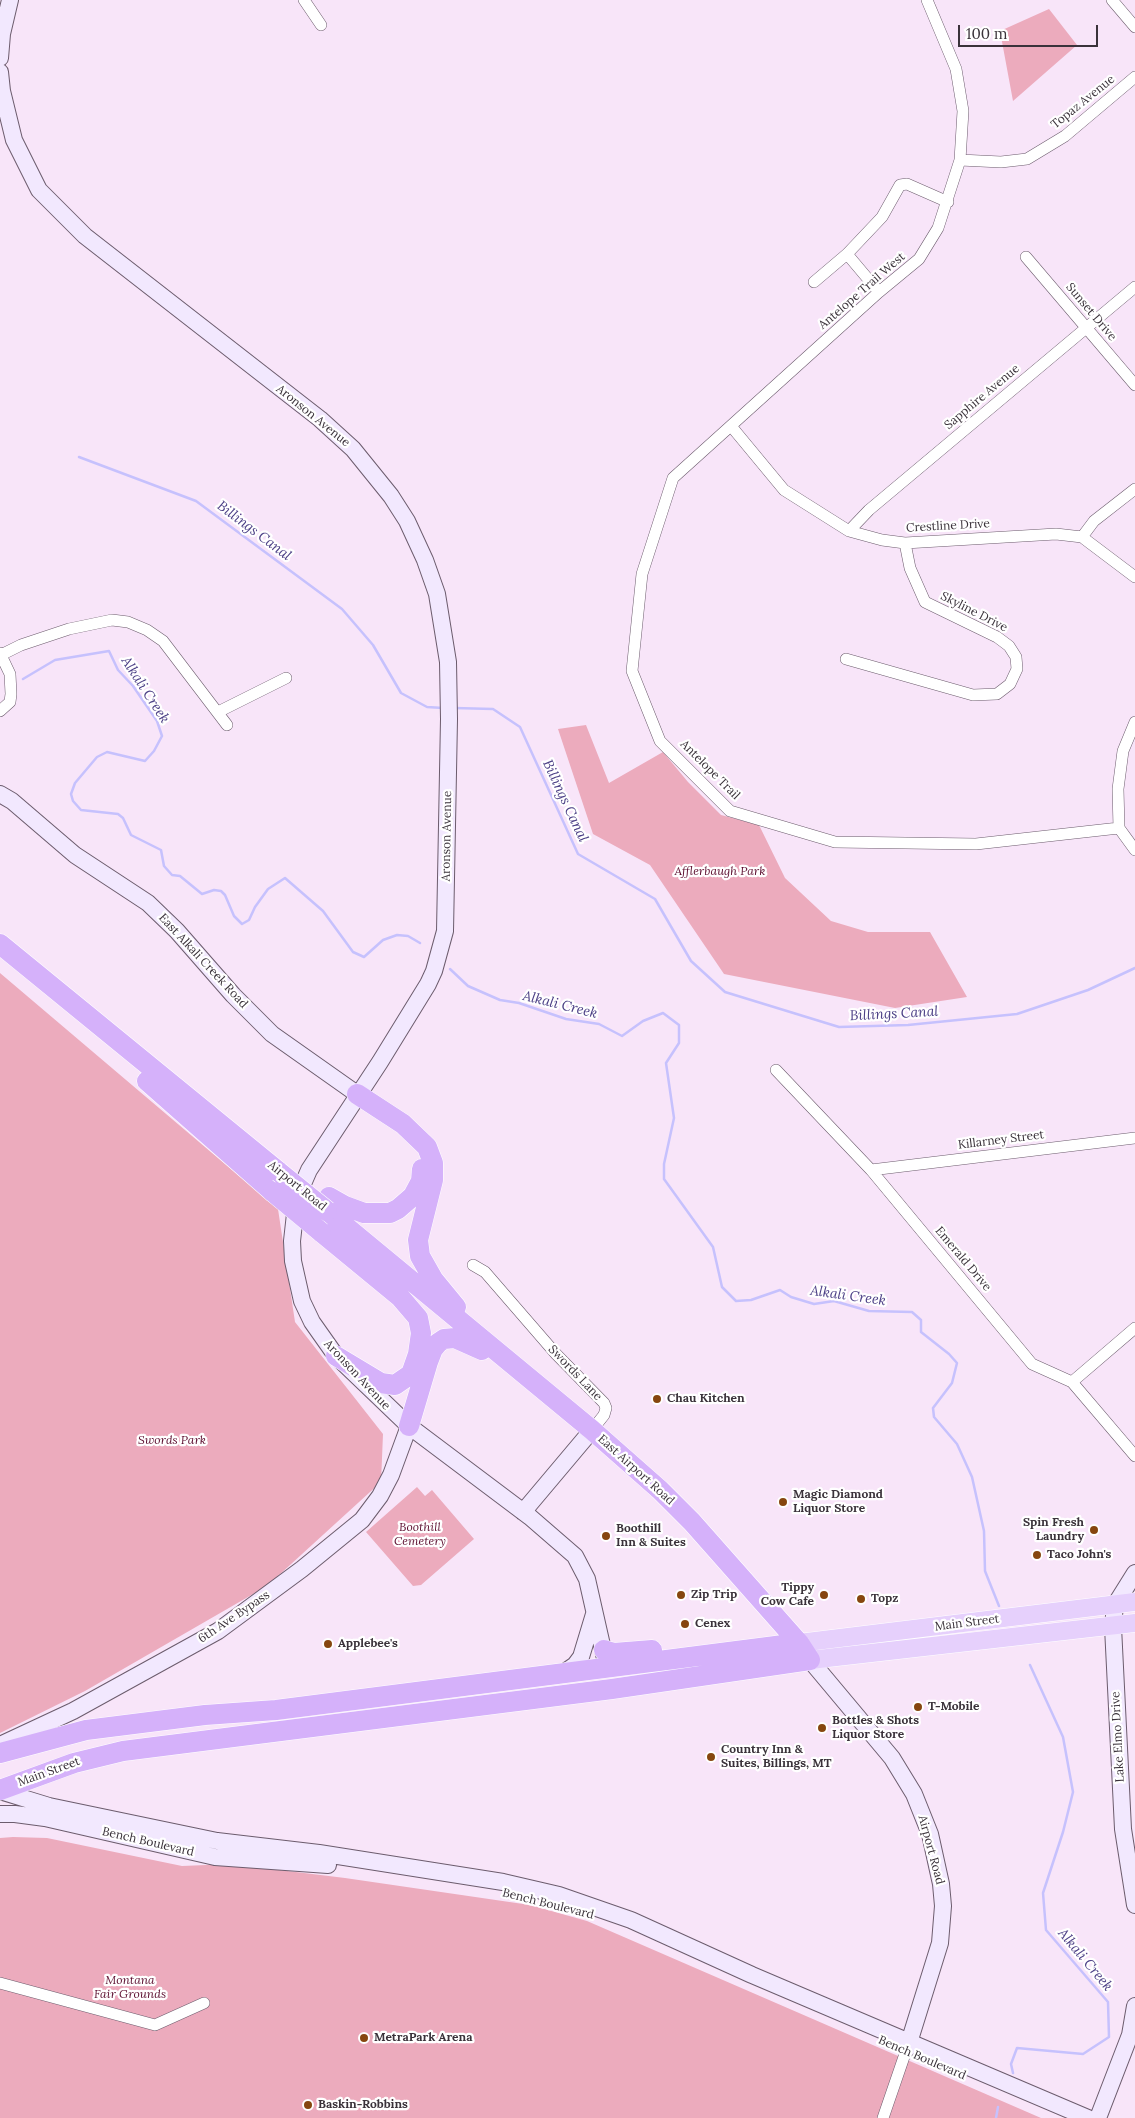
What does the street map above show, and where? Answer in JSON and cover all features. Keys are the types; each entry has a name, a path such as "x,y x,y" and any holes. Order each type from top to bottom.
{"highway":[{"name":"Airport Road","path":"0,944 279,1172 328,1204 486,1343 592,1430"},
{"path":"85,1014 142,1076 273,1192 400,1298 418,1318 421,1332 418,1354 411,1374 395,1385 381,1384 336,1356"},
{"path":"358,1094 412,1131 427,1147 433,1163 434,1180 418,1240 420,1256 432,1279 486,1343"},
{"path":"328,1204 357,1211 390,1213 406,1203 417,1190 423,1171 421,1155 412,1131"},
{"path":"409,1426 430,1355 433,1349 444,1339 455,1338 467,1342 515,1367"},
{"name":"East Airport Road","path":"592,1430 642,1473 688,1518 804,1652"},
{"path":"0,1753 86,1730 286,1709 562,1674 606,1659 804,1652"},
{"name":"Main Street","path":"0,1791 50,1771 99,1756 612,1689 804,1652"},
{"path":"0,1768 62,1744 87,1738 109,1728"}],"main road":[{"path":"0,58 2,34 10,0"},
{"name":"Aronson Avenue","path":"0,72 2,91 14,140 39,190 85,236 320,419 353,448 382,483 417,539 437,594 445,639 449,719 445,931 434,971 418,1001 309,1170 299,1193 292,1241 294,1271 302,1301 312,1322 336,1356 409,1426 523,1512 575,1556 587,1579 594,1614 601,1633 612,1689"},
{"name":"East Alkali Creek Road","path":"0,794 12,801 76,855 148,903 177,931 233,995 272,1034 358,1094"},
{"path":"336,1356 364,1393 391,1423 399,1449"},
{"name":"6th Ave Bypass","path":"0,1745 72,1711 240,1617 362,1520 380,1496 409,1426"},
{"name":"Swords Lane","path":"523,1512 592,1430"},
{"name":"Lake Elmo Drive","path":"1135,1573 1115,1605 1113,1626 1123,1829 1135,1905"},
{"name":"Main Street","path":"804,1652 1135,1602"},
{"name":"Aronson Avenue","path":"562,1674 575,1665 580,1658 594,1614"},
{"name":"Main Street","path":"804,1652 1135,1624"},
{"name":"Airport Road","path":"804,1652 892,1758 914,1794 930,1834 941,1884 943,1906 940,1943 908,2046"},
{"path":"0,1791 28,1800 216,1841 318,1853 503,1882 559,1895 631,1920 1053,2111 1088,2118"},
{"name":"Bench Boulevard","path":"0,1814 45,1818 215,1857 326,1864 483,1888 552,1903 621,1925 908,2046"},
{"path":"1098,2118 1130,2035 1135,2006"}],"street":[{"path":"304,0 321,26"},
{"name":"Antelope Trail West","path":"731,426 879,292 919,259 938,228 948,202 960,160 963,111 956,69 927,0"},
{"path":"1112,0 1135,27"},
{"name":"Topaz Avenue","path":"960,160 1001,162 1027,159 1065,136 1135,77"},
{"path":"814,282 847,254 882,217 900,185 907,184 948,202"},
{"path":"847,254 879,292"},
{"name":"Sunset Drive","path":"1026,257 1135,386"},
{"name":"Sapphire Avenue","path":"849,531 869,510 1135,287"},
{"name":"Crestline Drive","path":"731,426 784,490 849,531 882,540 906,543 1056,534 1082,537"},
{"name":"Antelope Trail","path":"731,426 674,478 642,574 632,671 660,740 730,811 835,842 976,844 1118,828"},
{"path":"1135,490 1094,521 1082,537 1135,577"},
{"name":"Skyline Drive","path":"846,659 973,695 996,694 1010,684 1018,669 1016,656 1009,646 997,637 925,602 910,568 906,543"},
{"path":"0,711 10,702 11,694 10,674 1,654 21,644 69,628 112,620 128,622 147,630 163,641 227,724"},
{"path":"218,712 286,678"},
{"path":"1135,722 1123,751 1118,789 1118,828 1135,850"},
{"name":"Emerald Drive","path":"776,1070 871,1170 1032,1364 1072,1382 1135,1456"},
{"name":"Killarney Street","path":"871,1170 1135,1138"},
{"name":"Swords Lane","path":"473,1265 485,1272 556,1354 604,1403 606,1408 604,1415 592,1430"},
{"path":"1072,1382 1135,1328"},
{"path":"0,1983 155,2025 204,2003"},
{"name":"Airport Road","path":"883,2118 908,2046"}],"green space":[{"path":"1049,9 1077,45 1013,101 1000,31"},
{"name":"Afflerbaugh Park","path":"586,725 609,783 663,752 688,782 721,815 759,825 785,878 831,921 868,932 930,932 967,997 895,1008 724,974 650,865 593,834 558,729"},
{"name":"Swords Park","path":"0,973 278,1209 295,1322 383,1434 381,1482 267,1586 85,1691 0,1733"},
{"name":"Boothill Cemetery","path":"417,1487 425,1496 432,1490 474,1539 421,1585 413,1586 366,1532"},
{"name":"Montana Fair Grounds","path":"0,1838 47,1838 182,1866 230,1864 345,1878 530,1905 587,1921 1041,2118 0,2118"}],"waterway":[{"name":"Billings Canal","path":"79,457 196,501 342,609 373,645 401,693 427,707 443,708"},
{"name":"Alkali Creek","path":"23,679 55,660 109,651 118,670 133,686 157,721 162,736 154,751 145,761 107,752 97,757 75,783 71,794 73,801 81,810 118,814 123,818 131,835 161,850 164,866 172,875 180,876 202,894 214,890 221,891 225,895 234,916 242,924 249,920 255,907 268,889 285,878 323,911 353,952 364,957 383,940 397,935 408,936 420,943"},
{"name":"Billings Canal","path":"454,708 493,709 520,727 578,854 655,899 691,961 725,992 839,1027 908,1025 1017,1014 1088,990 1135,968"},
{"name":"Alkali Creek","path":"450,969 468,986 500,1000 519,1003 566,1019 599,1024 622,1036 643,1021 663,1013 679,1025 679,1043 666,1063 674,1118 664,1164 664,1179 713,1247 722,1287 736,1301 751,1300 780,1290 791,1297 814,1304 834,1301 869,1311 912,1312 921,1320 921,1332 949,1354 957,1363 952,1383 933,1408 934,1417 957,1444 972,1477 984,1531 985,1571 999,1606"},
{"name":"Alkali Creek","path":"1013,2073 1011,2064 1017,2048 1083,2054 1109,2037 1108,2002 1046,1930 1043,1893 1063,1832 1073,1792 1063,1737 1030,1665"},
{"name":"Alkali Creek","path":"996,2118 998,2107"}],"place":[{"name":"Chau Kitchen","path":"657,1399"},
{"name":"Magic Diamond Liquor Store","path":"783,1502"},
{"name":"Spin Fresh Laundry","path":"1094,1530"},
{"name":"Boothill Inn & Suites","path":"606,1536"},
{"name":"Taco John's","path":"1037,1555"},
{"name":"Zip Trip","path":"681,1595"},
{"name":"Tippy Cow Cafe","path":"824,1595"},
{"name":"Topz","path":"861,1599"},
{"name":"Cenex","path":"685,1624"},
{"name":"Applebee's","path":"328,1644"},
{"name":"T-Mobile","path":"918,1707"},
{"name":"Bottles & Shots Liquor Store","path":"822,1728"},
{"name":"Country Inn & Suites, Billings, MT","path":"711,1757"},
{"name":"MetraPark Arena","path":"364,2038"},
{"name":"Baskin-Robbins","path":"308,2105"}]}
